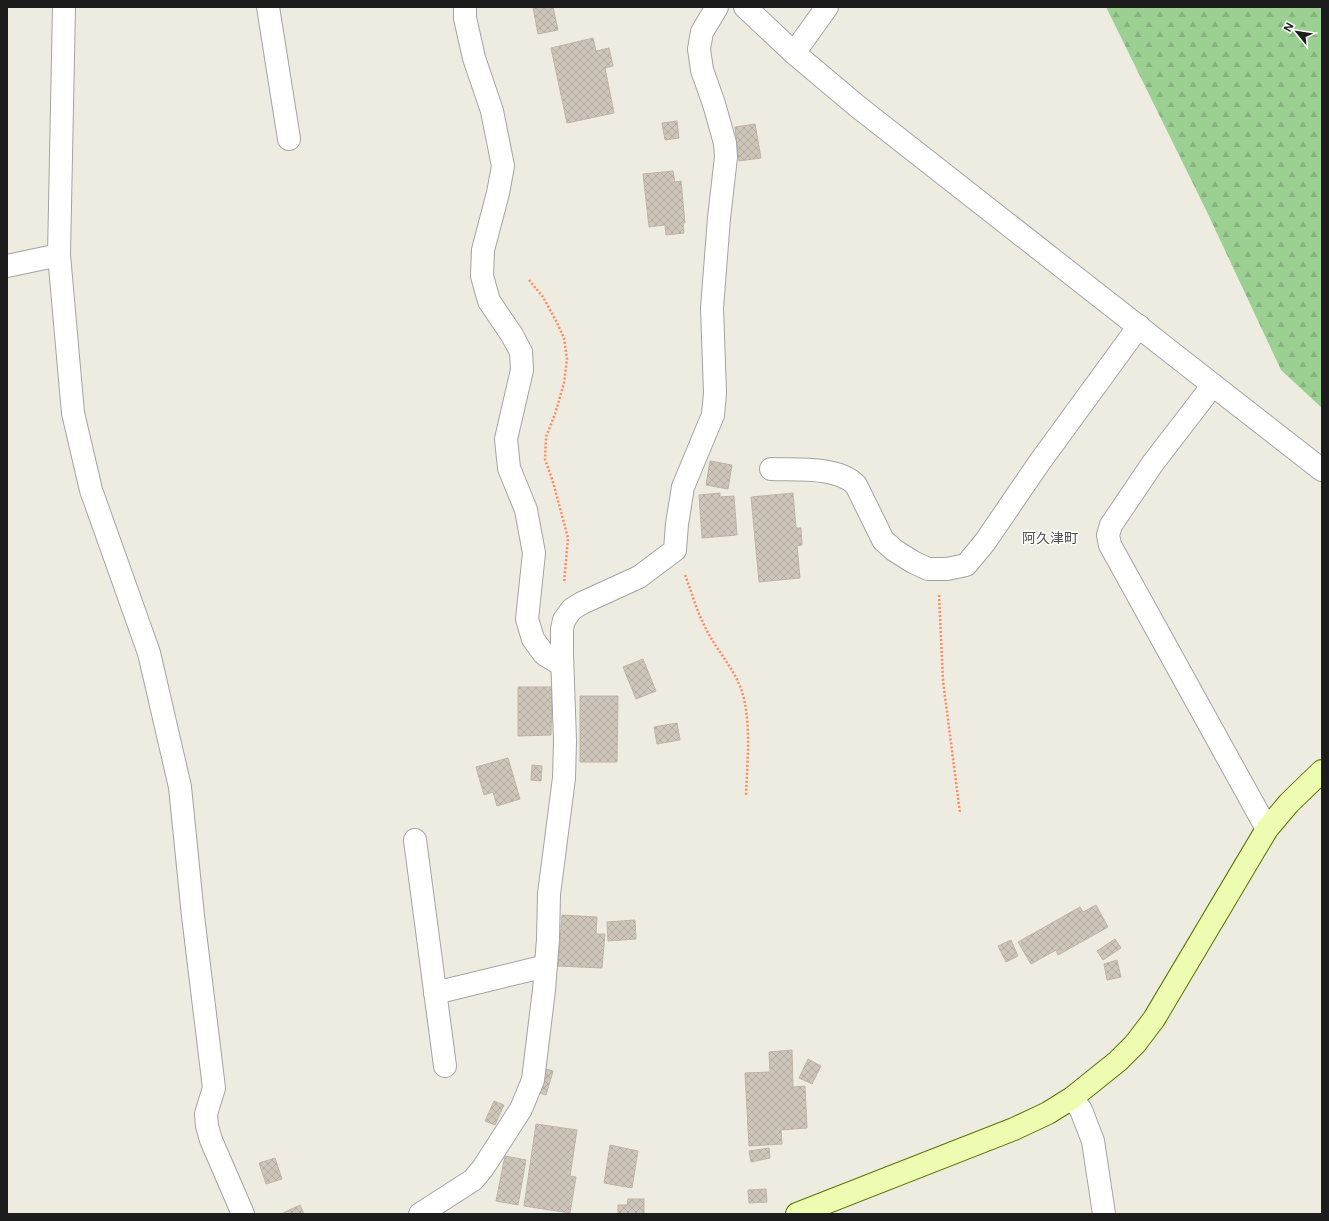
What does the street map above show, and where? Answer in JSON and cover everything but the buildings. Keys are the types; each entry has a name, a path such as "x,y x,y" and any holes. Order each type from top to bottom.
{"street":[{"path":"64,7 59,255 72,413 91,490 149,653 180,787 193,916 214,1088 206,1114 207,1126 211,1140 243,1214"},
{"path":"268,7 289,139"},
{"path":"465,7 465,18 474,58 492,111 503,166 498,193 483,250 482,276 489,300 512,335 521,352 522,370 506,439 510,468 526,510 534,553 527,619 533,639 544,654 562,665"},
{"path":"420,1214 473,1180 483,1168 521,1109 533,1080 546,966 549,894 564,778 565,741 562,629 564,620 572,609 582,603 639,578 675,550 677,524 683,487 713,416 715,393 712,308 726,143 702,70 699,49 702,32 717,7"},
{"path":"745,7 794,53 856,106 1322,470"},
{"path":"794,53 827,7"},
{"path":"7,266 59,255"},
{"path":"771,469 816,470 832,472 852,481 859,491 884,540 894,550 913,562 928,569 947,569 966,565 1138,326"},
{"path":"1213,385 1153,463 1111,525 1108,535 1110,545 1268,829"},
{"path":"797,1214 1014,1129 1048,1113 1072,1098 1118,1061 1135,1044 1154,1019 1268,829 1289,803 1322,771"},
{"path":"414,840 445,1066"},
{"path":"435,993 546,966"},
{"path":"1072,1098 1081,1110 1093,1141 1104,1214"}],"path":[{"path":"529,280 543,297 556,320 564,338 567,359 564,383 555,414 546,437 545,459 553,482 568,538 564,591 561,606 564,620"},
{"path":"675,550 706,630 738,681 744,698 747,715 746,796"},
{"path":"937,569 943,682 960,813"}],"green space":[{"path":"1106,7 1322,7 1322,408 1281,370 1207,212"}],"district":[{"name":"阿久津町","path":"1050,538"}]}
